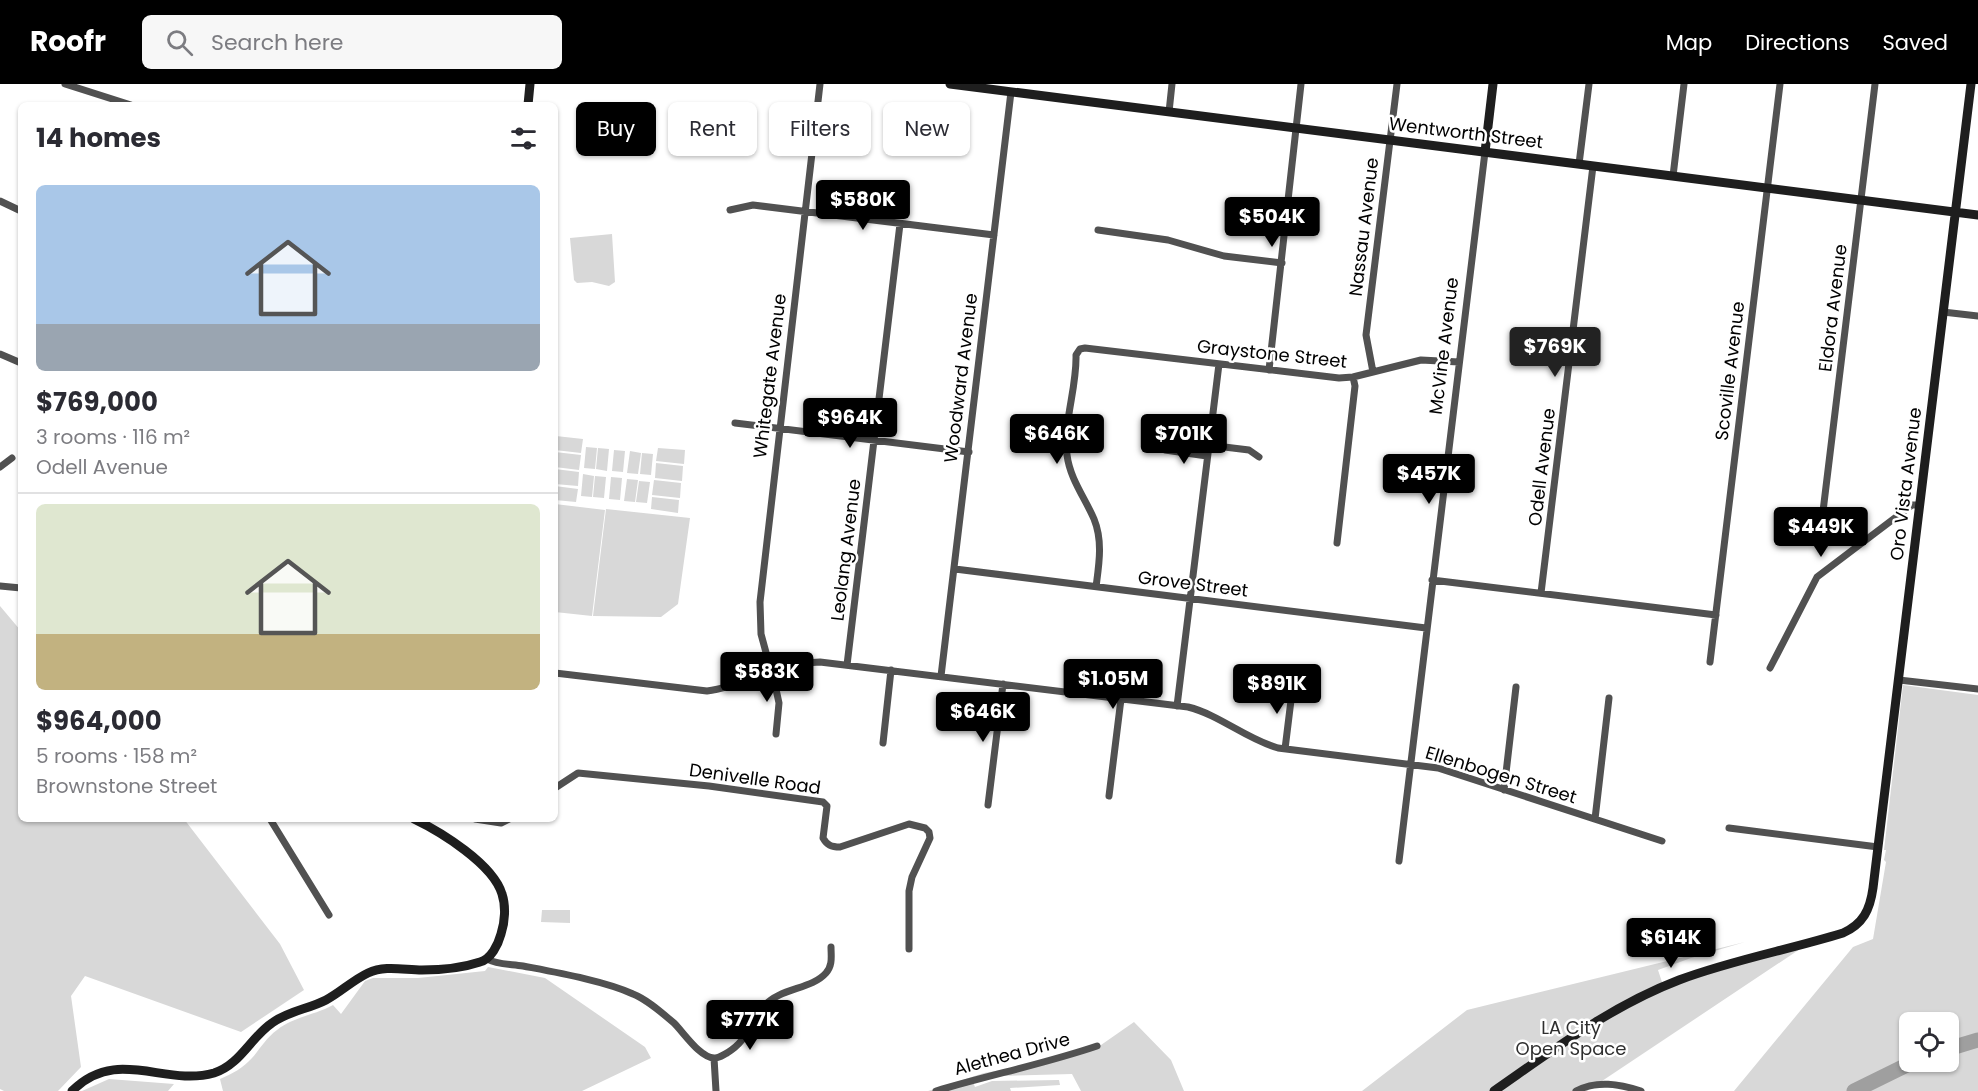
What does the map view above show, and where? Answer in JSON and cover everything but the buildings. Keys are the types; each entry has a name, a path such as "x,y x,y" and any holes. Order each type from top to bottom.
{"street":[{"path":"65,84 122,102"},
{"path":"528,102 530,84"},
{"name":"Whitegate Avenue","path":"776,734 779,703 761,634 760,602 820,84"},
{"name":"Wentworth Street","path":"950,84 1011,88 1169,112 1978,215"},
{"path":"1169,112 1172,84"},
{"path":"1269,370 1301,84"},
{"name":"Nassau Avenue","path":"1373,372 1366,335 1397,84"},
{"name":"McVine Avenue","path":"1399,861 1493,84"},
{"path":"1579,164 1589,84"},
{"path":"1673,176 1684,84"},
{"name":"Scoville Avenue","path":"1710,662 1780,84"},
{"name":"Eldora Avenue","path":"1820,536 1875,84"},
{"name":"Oro Vista Avenue","path":"1494,1091 1599,1018 1648,993 1709,970 1802,946 1850,930 1865,915 1871,902 1873,888 1971,84"},
{"name":"Woodward Avenue","path":"941,676 1011,88"},
{"name":"Odell Avenue","path":"1541,593 1593,166"},
{"path":"1,205 18,211"},
{"path":"730,210 753,205 994,235"},
{"name":"Leolang Avenue","path":"847,664 900,224"},
{"path":"1098,230 1168,240 1224,256 1282,263"},
{"path":"1943,312 1978,316"},
{"name":"Graystone Street","path":"1096,587 1100,559 1097,529 1067,456 1067,435 1076,355 1080,349 1332,378 1353,377 1421,360 1459,362"},
{"path":"0,354 18,362"},
{"path":"1178,706 1219,364"},
{"path":"1337,543 1355,386 1353,377"},
{"path":"735,423 969,452"},
{"path":"1208,445 1250,450 1259,457"},
{"path":"1164,450 1207,456"},
{"path":"0,467 12,458"},
{"path":"1770,668 1817,577 1906,509 1912,505 1920,506"},
{"name":"Grove Street","path":"955,569 1426,628"},
{"path":"1432,580 1716,615"},
{"path":"0,586 18,588"},
{"name":"Ellenbogen Street","path":"558,673 707,691 730,687 771,671 808,662 847,664 1178,706 1208,714 1261,742 1285,749 1438,768 1662,842"},
{"path":"882,743 891,670"},
{"path":"1899,680 1978,689"},
{"path":"988,805 1003,684"},
{"path":"1285,749 1293,684"},
{"path":"1504,790 1516,687"},
{"path":"1595,819 1610,698"},
{"path":"1109,796 1121,699"},
{"name":"Denivelle Road","path":"558,786 578,773 709,786 823,802 828,812 823,838 833,847 853,843 909,824 925,828 930,838 912,877 909,891 909,949"},
{"path":"272,822 329,915"},
{"path":"72,1091 90,1077 117,1069 192,1076 215,1072 240,1056 273,1022 329,998 367,973 392,968 433,970 474,963 487,958 493,952 501,933 504,909 502,892 495,880 455,842 419,822"},
{"path":"1729,828 1878,847"},
{"path":"487,958 497,963 522,966 602,984 634,994 675,1024 703,1054 718,1058 737,1046 747,1035 761,1009 770,1000 822,977 831,963 831,947"},
{"name":"Alethea Drive","path":"936,1091 1052,1061 1097,1046"},
{"path":"714,1058 716,1091"},
{"path":"1576,1091 1583,1087 1600,1084 1641,1091"}],"green space":[{"path":"612,234 615,282 609,286 592,282 577,283 574,280 570,238"},
{"path":"558,436 583,439 581,453 558,450"},
{"path":"586,447 597,448 595,469 584,468"},
{"path":"598,448 609,449 607,471 596,469"},
{"path":"658,448 685,450 684,464 656,461"},
{"path":"614,450 625,451 623,472 612,471"},
{"path":"630,451 641,453 638,474 627,473"},
{"path":"558,452 581,455 579,470 558,467"},
{"path":"642,453 653,454 651,475 640,474"},
{"path":"656,463 683,466 682,481 655,478"},
{"path":"558,469 579,472 578,486 558,484"},
{"path":"583,474 594,476 592,497 581,496"},
{"path":"595,476 606,477 604,498 593,497"},
{"path":"611,477 622,478 620,500 609,499"},
{"path":"627,479 638,480 635,502 624,501"},
{"path":"654,480 681,483 680,498 652,495"},
{"path":"639,481 650,482 647,503 636,502"},
{"path":"558,486 578,489 576,502 558,500"},
{"path":"652,497 679,500 678,513 651,509"},
{"path":"558,504 605,510 592,616 558,612"},
{"path":"606,509 690,518 678,604 661,617 593,616"},
{"path":"0,606 18,627 18,822 186,822 280,944 304,990 241,1032 85,976 71,996 81,1067 58,1091 4,1091 0,1089"},
{"path":"1903,685 1978,695 1978,1091 1734,1091 1853,947 1873,939 1886,850 1884,850"},
{"path":"542,910 570,910 570,923 541,922"},
{"name":"LA City Open Space","path":"1745,942 1658,970 1663,985 1809,943 1587,1091 1362,1091 1467,1010"},
{"path":"488,967 545,978 645,1047 651,1058 582,1091 223,1091 220,1079 245,1065 277,1030 290,1022 333,1005 341,1014 365,981 373,978 418,978 485,971"},
{"path":"1134,1022 1171,1060 1184,1091 1081,1091 1072,1074 998,1076 973,1082 975,1087 992,1081 1059,1080 1060,1085 1010,1088 1011,1091 928,1091 984,1073 1046,1062 1101,1045"},
{"path":"109,1079 174,1084 168,1091 82,1091"}],"waterway":[{"path":"1959,1046 1978,1040"},
{"path":"1854,1091 1899,1069"}]}
